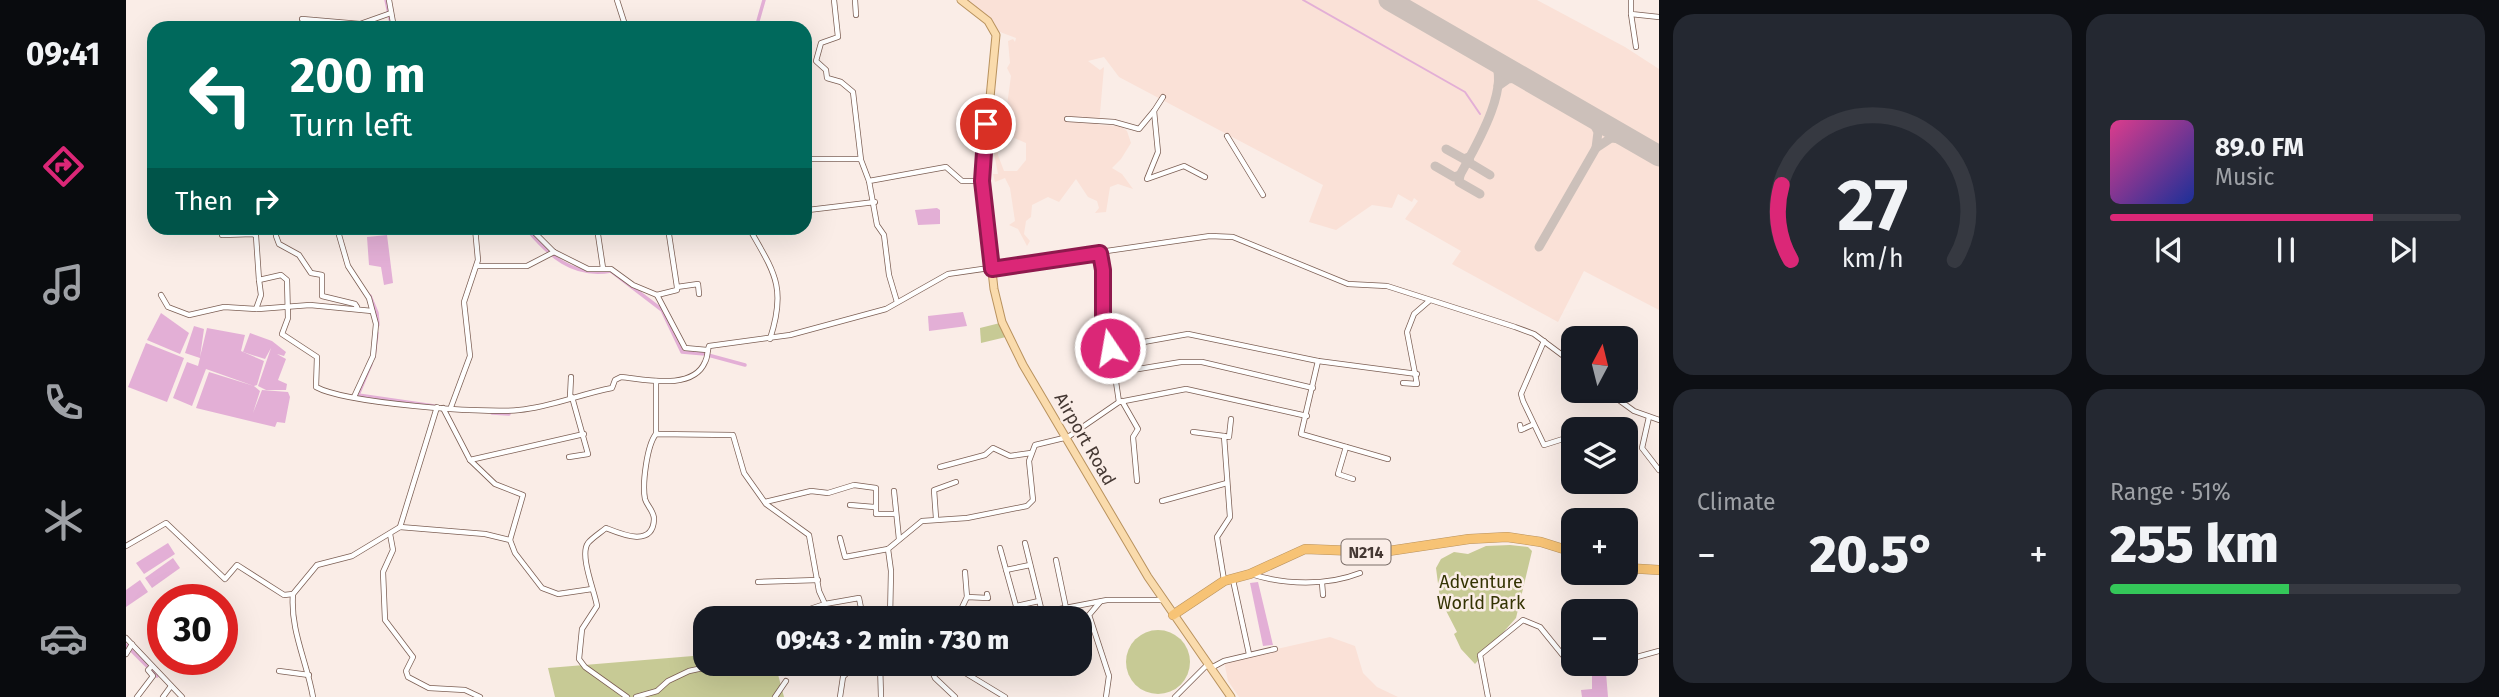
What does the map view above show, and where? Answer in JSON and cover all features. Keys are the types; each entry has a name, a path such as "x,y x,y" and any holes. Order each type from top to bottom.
{"highway":[{"name":"N214","path":"1173,615 1228,579 1250,574 1312,548 1382,552 1507,537 1527,539 1561,549"},
{"path":"1638,569 1659,570"}],"main road":[{"name":"Airport Road","path":"961,0 988,21 996,35 982,181 997,308 1004,327 1023,365 1068,437 1127,543 1208,667 1231,697"}],"street":[{"path":"389,0 393,21"},
{"path":"617,0 624,21"},
{"path":"834,0 838,37 821,43 816,61 826,70 827,78 841,82 853,92 860,159 875,202 877,225 884,234 889,275 897,302"},
{"path":"855,0 856,15"},
{"path":"1631,0 1636,47"},
{"path":"368,21 391,13"},
{"path":"1631,14 1659,17"},
{"path":"302,19 325,21"},
{"path":"1068,119 1114,122 1139,129 1163,97"},
{"path":"1154,111 1158,152 1147,179 1184,166 1206,177"},
{"path":"1227,136 1263,195"},
{"path":"812,159 860,159"},
{"path":"869,181 946,167 962,181 982,181"},
{"path":"812,210 875,202"},
{"path":"253,235 257,236 261,295 256,309"},
{"path":"339,235 348,266 369,298 376,324 373,356 354,397"},
{"path":"451,408 470,356 464,302 477,266 475,235"},
{"path":"535,235 551,255 595,271 603,268 617,272 634,285 657,295 677,290 669,235"},
{"path":"598,235 603,268"},
{"path":"754,235 772,269 779,295 770,339"},
{"path":"276,236 279,244 299,255 310,273 322,275 322,296 355,304 357,308"},
{"path":"258,280 277,275 287,280 288,307 282,334 317,357 316,387 354,397 451,408 520,410 559,404 571,397 612,388 615,380 621,377 676,381 694,374 705,363 709,346 770,339 887,309 948,274 1210,236 1233,237 1348,284 1387,286 1527,331 1561,354"},
{"path":"1100,253 1103,270 1103,324 1120,402 1138,429 1133,437 1137,481"},
{"path":"477,266 527,266 551,255"},
{"path":"677,286 698,284 699,294"},
{"path":"161,295 168,307 189,315 224,307 357,308 372,311"},
{"path":"657,295 685,348 707,350"},
{"path":"1403,383 1417,384 1407,332 1414,314 1429,301"},
{"path":"1110,348 1188,334 1318,361 1417,374"},
{"path":"1544,341 1521,394 1532,425 1544,445 1561,440"},
{"path":"1318,361 1301,434 1388,459"},
{"path":"1114,373 1181,362 1202,362 1312,388"},
{"path":"569,457 588,454 571,397 570,377"},
{"path":"627,697 585,667 579,659 582,629 597,606 586,549 588,542 606,528 630,538 648,534 652,529 653,513 645,499 648,451 656,434 656,381"},
{"path":"840,538 845,557 888,549 922,521 967,517 1027,506 1034,492 1029,471 1035,445 1068,437 1120,402 1186,389 1307,416"},
{"path":"1623,403 1634,411 1659,420"},
{"path":"440,407 470,460 495,484 523,495 510,540 515,553 542,588 558,594 592,589"},
{"path":"313,697 294,628 293,594 317,565 352,556 400,527 440,407"},
{"path":"1649,417 1642,449 1659,470"},
{"path":"1193,432 1229,437 1231,419"},
{"path":"1520,425 1521,430 1532,425"},
{"path":"470,460 584,434"},
{"path":"656,434 733,435 744,473 764,502 780,517 807,532 825,604"},
{"path":"1224,436 1230,517 1217,537 1249,654"},
{"path":"1346,447 1338,474 1353,479"},
{"path":"940,467 985,455 992,448 1010,456 1031,453"},
{"path":"936,518 934,490 956,482"},
{"path":"1162,501 1227,483"},
{"path":"764,502 811,491 828,493 854,485 876,488 876,514 894,514"},
{"path":"894,491 894,514 900,539"},
{"path":"850,505 874,507"},
{"path":"126,546 166,523 225,579 237,565 284,595 293,594"},
{"path":"400,527 485,534 510,540"},
{"path":"390,534 393,550 383,572 385,620 413,657 406,671 408,677 429,688 465,690 480,697"},
{"path":"1025,543 1040,606"},
{"path":"1000,548 1016,606 1039,601"},
{"path":"888,549 891,571 890,606"},
{"path":"1056,560 1066,606"},
{"path":"1006,570 1030,565"},
{"path":"963,606 967,597 965,572"},
{"path":"1250,574 1322,583 1360,573"},
{"path":"758,582 818,580"},
{"path":"1322,583 1324,595"},
{"path":"967,597 988,598 987,594"},
{"path":"819,606 859,598 861,606"},
{"path":"1076,606 1101,601 1165,600"},
{"path":"1101,601 1089,615 1109,676 1106,697"},
{"path":"1488,697 1480,655 1501,640 1516,623 1523,620 1540,626 1561,653"},
{"path":"126,638 147,664"},
{"path":"127,652 132,644"},
{"path":"1175,697 1208,667 1275,649"},
{"path":"1638,657 1659,651"},
{"path":"636,697 657,691 668,681 693,670"},
{"path":"279,671 309,675"},
{"path":"137,697 153,675"},
{"path":"158,675 182,697"},
{"path":"840,697 844,676"},
{"path":"880,676 881,697"},
{"path":"934,676 956,697"},
{"path":"970,676 1005,697"},
{"path":"775,697 786,681"},
{"path":"163,697 171,686"}],"shaded area":[{"path":"965,0 1537,0 1625,47 1659,69 1659,310 1584,271 1558,322 1452,264 1461,251 1405,219 1418,201 1414,198 1412,202 1398,194 1392,208 1372,205 1336,230 1309,222 1323,185 1119,77 1104,57 1088,61 1100,70 1104,67 1099,125 1120,126 1127,131 1131,143 1112,168 1122,174 1133,189 1118,184 1110,187 1106,212 1095,213 1099,208 1097,201 1088,197 1076,179 1059,202 1048,197 1032,205 1031,217 1026,221 1024,234 1030,241 1027,246 1018,229 1009,225 1015,221 1010,188 1005,178 995,182 993,174 998,174 993,148 997,134 1000,138 998,155 1004,171 1017,171 1026,160 1026,143 1000,132 1001,107 1007,105 1011,76 1007,68 1010,63 1008,41 1013,39 1015,42 1016,38 1000,32"},
{"path":"915,210 940,210 940,224 918,225"},
{"path":"387,235 393,283 384,285 381,267 369,265 367,237"},
{"path":"963,312 967,326 929,331 928,316"},
{"path":"161,313 189,333 180,354 147,340"},
{"path":"194,326 204,329 200,357 207,328 245,335 241,351 264,361 257,385 206,369 192,406 173,398 187,362 198,366 200,358 185,353"},
{"path":"250,333 272,341 286,352 284,356 277,354 286,359 278,380 287,384 286,390 266,390 258,386 271,348 265,359 243,352"},
{"path":"146,343 184,358 167,402 128,387"},
{"path":"209,372 254,386 260,391 253,413 262,390 288,392 290,397 285,423 277,422 275,427 196,408"},
{"path":"168,543 175,554 144,574 136,563"},
{"path":"173,558 180,568 158,584 149,584 145,578"},
{"path":"140,580 147,593 126,607 126,590"},
{"path":"1258,582 1273,645 1263,646 1250,583"},
{"path":"1330,637 1355,646 1363,673 1377,687 1398,697 1239,697 1228,681 1224,661"},
{"path":"1592,676 1606,676 1608,697 1582,697 1581,690 1592,689"}],"green space":[{"path":"1000,323 1006,337 981,343 980,328"},
{"name":"Adventure World Park","path":"1486,546 1528,547 1532,551 1516,618 1475,664 1461,649 1454,634 1457,632 1440,599 1436,568 1441,559 1454,552 1468,554"},
{"path":"1158,630 1170,632 1181,639 1188,650 1188,674 1181,685 1170,692 1158,694 1146,692 1135,685 1128,674 1126,662 1128,650 1135,639 1146,632"},
{"path":"693,656 693,676 778,676 784,697 555,697 548,668"}],"waterway":[{"path":"386,0 390,21"},
{"path":"758,21 764,0"},
{"path":"1303,0 1465,92 1480,114"},
{"path":"532,235 543,247 573,268 611,271 662,310 682,352 705,354"},
{"path":"370,296 377,313 378,325"},
{"path":"374,357 377,333"},
{"path":"708,355 745,365"},
{"path":"371,364 358,395 434,406"},
{"path":"492,413 509,414"},
{"path":"126,645 157,676"}],"taxiway":[{"path":"1460,175 1495,101 1498,71 1493,60"},
{"path":"1498,86 1508,79 1523,77"},
{"path":"1590,116 1598,132 1596,148 1611,138 1632,140"},
{"path":"1539,247 1596,148"},
{"path":"1446,149 1464,159 1469,157"},
{"path":"1469,158 1470,163 1490,175"},
{"path":"1435,166 1454,177 1460,175 1459,182 1480,194"}],"runway":[{"path":"1389,0 1659,156"}],"route":[{"path":"986,124 982,181 992,269 1100,253 1103,270 1103,324 1109,335 1110,348"}]}
